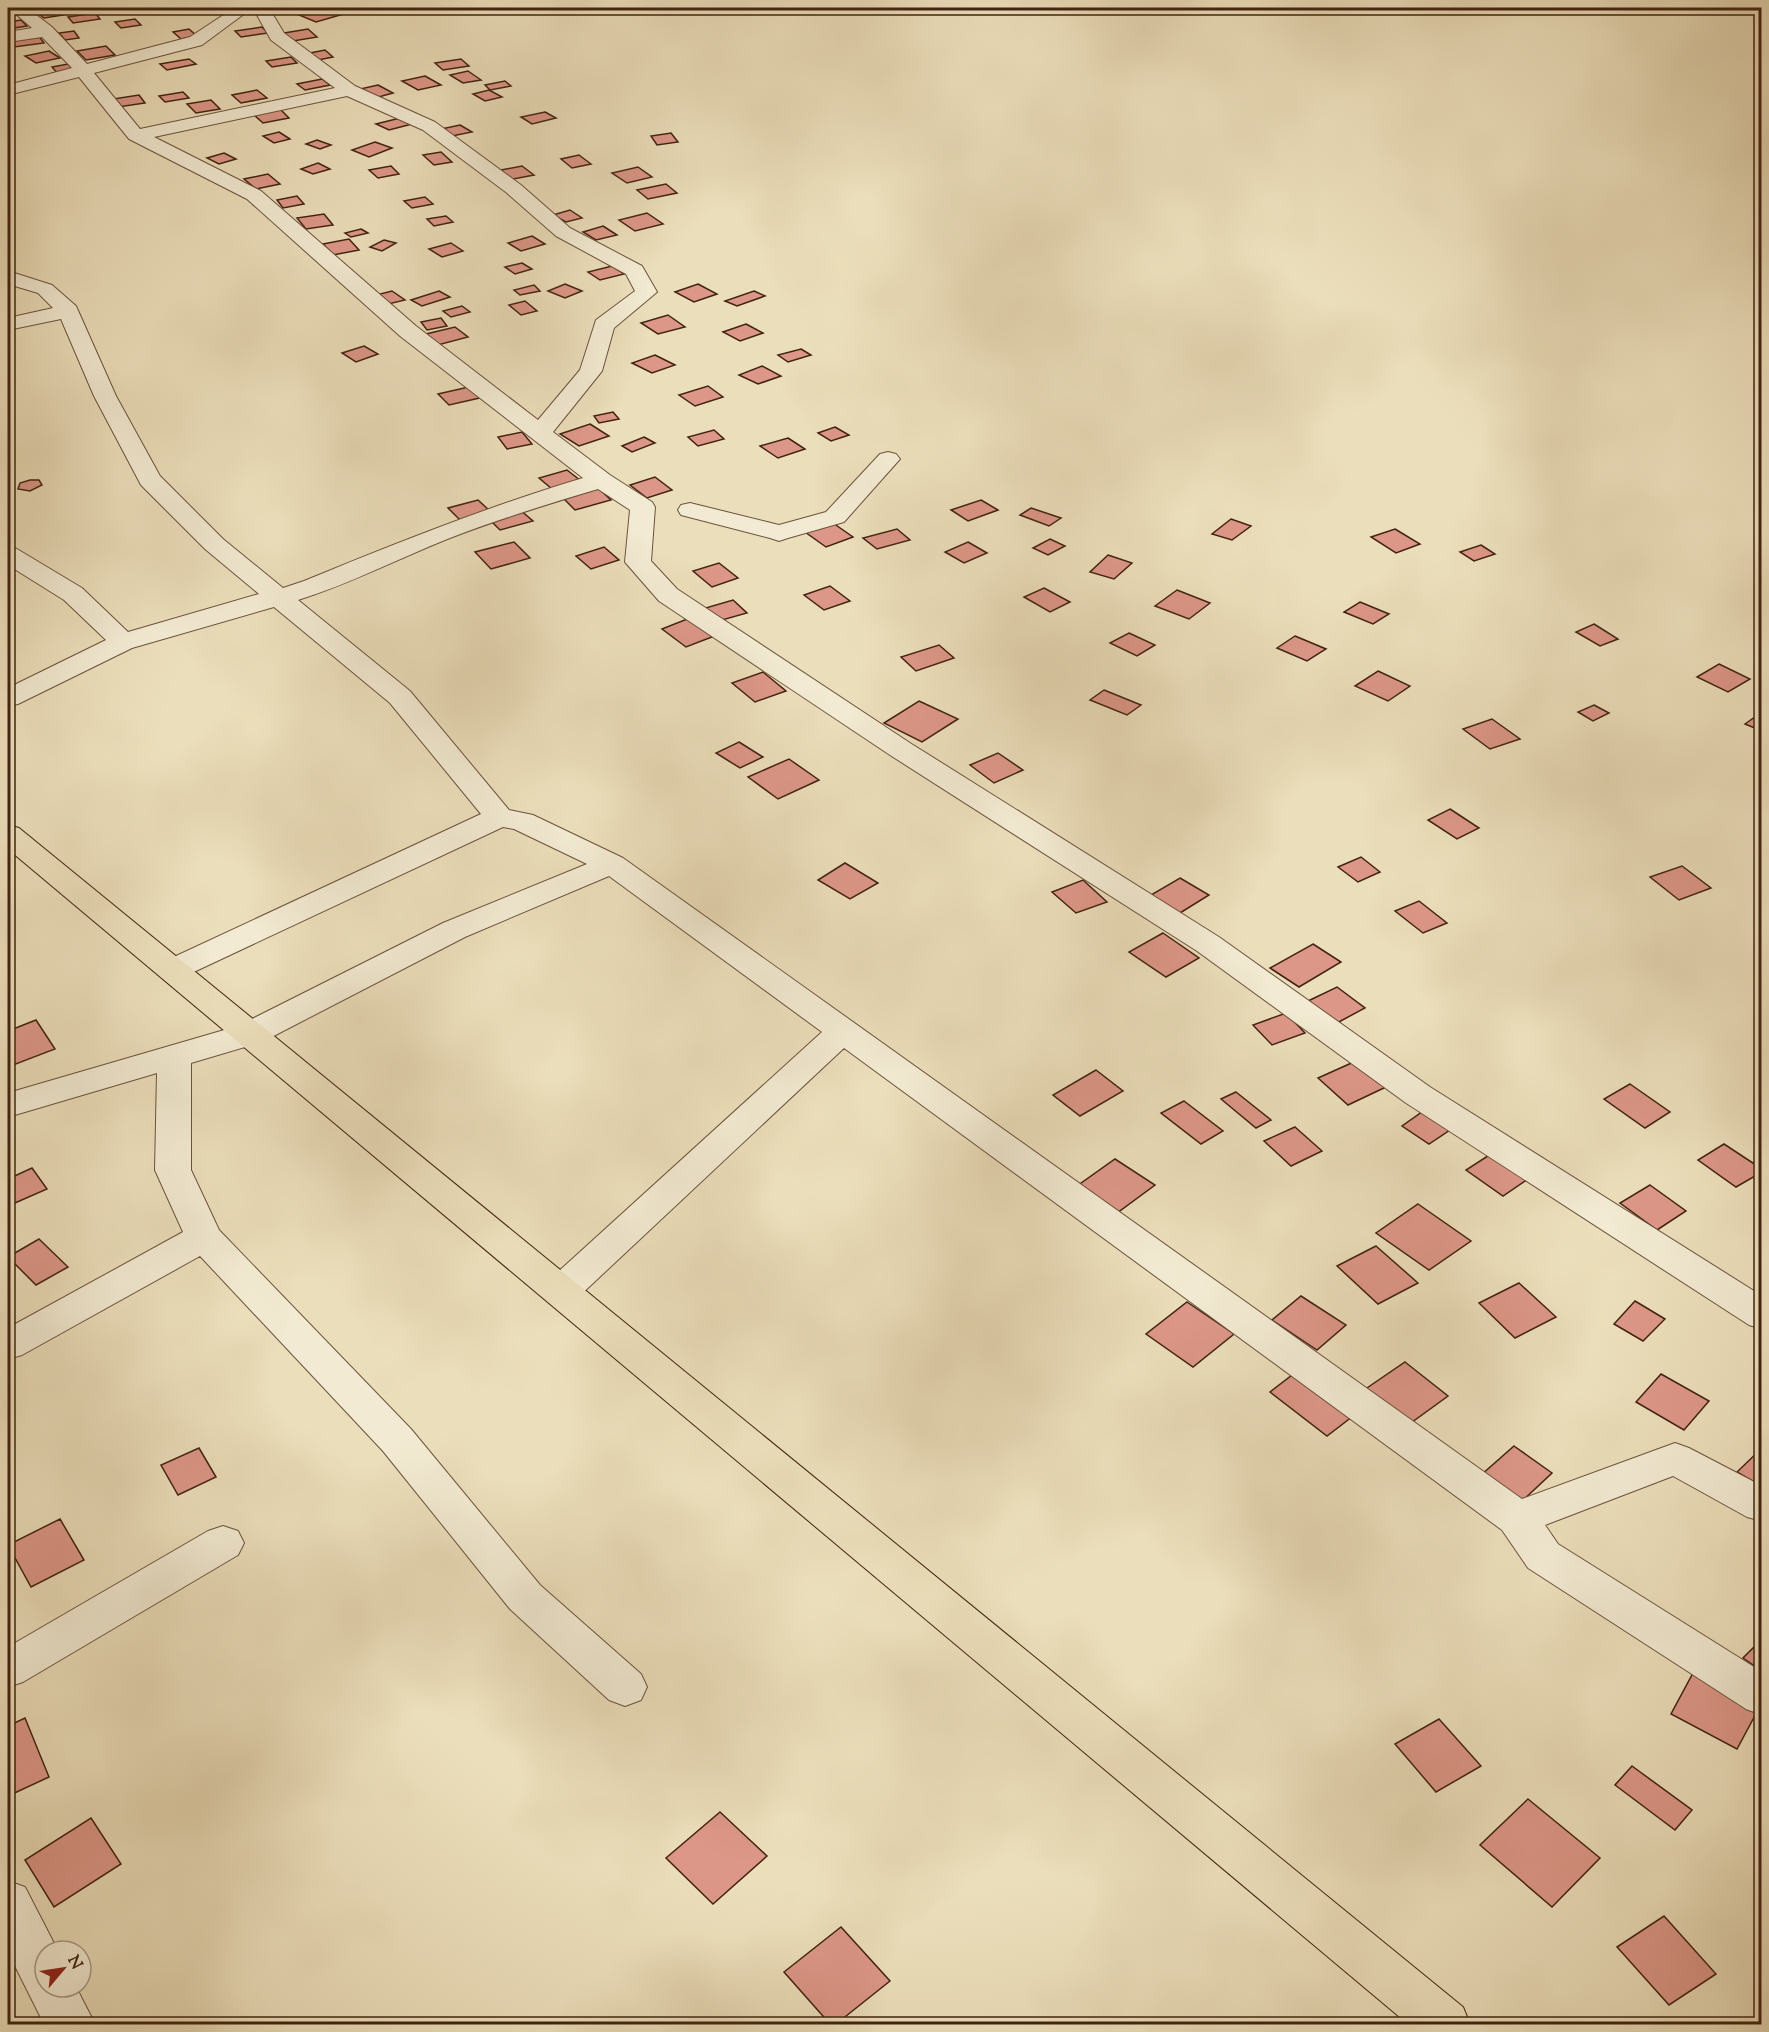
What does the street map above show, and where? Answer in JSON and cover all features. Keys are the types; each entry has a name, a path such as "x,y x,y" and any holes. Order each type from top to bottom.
{"main road":[{"path":"8,834 1445,2025"}],"street":[{"path":"17,8 46,31 83,70 136,135 254,195 408,331 601,480 643,507 638,562 668,595 900,749 1208,944 1418,1095 1761,1315"},
{"path":"8,90 196,41 244,8"},
{"path":"261,8 277,36 349,90 429,126 514,189 563,232 635,270 646,292 604,325 591,370 540,433"},
{"path":"8,37 46,31"},
{"path":"136,135 349,90"},
{"path":"8,277 45,289 68,311 105,396 150,480 214,544 400,697 499,817"},
{"path":"8,324 68,311"},
{"path":"690,510 779,532 835,517 888,459"},
{"path":"8,698 123,642 313,587 514,506 601,480"},
{"path":"8,554 73,594 123,642"},
{"path":"172,970 499,817 522,821 612,864 1517,1518 1544,1556 1761,1696"},
{"path":"8,1105 250,1034 454,930 612,864"},
{"path":"561,1291 844,1030"},
{"path":"174,1055 173,1170 204,1237 398,1440 525,1597 625,1687"},
{"path":"8,1345 204,1237"},
{"path":"1517,1518 1675,1460 1761,1505"},
{"path":"8,1669 223,1543"},
{"path":"8,1903 33,1952"},
{"path":"56,1999 70,2025"}],"building":[{"path":"135,8 161,8 163,9 140,13"},
{"path":"327,8 347,13 316,22 299,15"},
{"path":"56,9 63,15 44,18 37,13"},
{"path":"95,13 100,19 73,23 68,17"},
{"path":"135,19 141,25 121,28 115,22"},
{"path":"21,20 27,26 8,29 8,22"},
{"path":"262,27 268,33 241,37 235,31"},
{"path":"189,29 197,36 181,39 173,32"},
{"path":"308,29 317,37 293,41 284,33"},
{"path":"74,31 79,38 65,40 59,33"},
{"path":"38,35 44,43 14,47 8,40"},
{"path":"106,46 115,55 86,60 77,51"},
{"path":"325,50 333,57 313,61 305,54"},
{"path":"49,51 60,58 36,63 25,56"},
{"path":"291,57 297,63 272,67 266,61"},
{"path":"189,59 196,64 167,70 160,64"},
{"path":"461,59 469,66 443,70 435,63"},
{"path":"68,64 76,71 58,74 52,67"},
{"path":"468,71 481,80 463,83 450,75"},
{"path":"425,76 441,85 418,90 402,81"},
{"path":"322,79 330,85 305,90 297,84"},
{"path":"505,81 511,86 490,90 485,85"},
{"path":"378,85 393,93 375,98 360,89"},
{"path":"257,90 267,98 241,103 232,95"},
{"path":"489,90 502,97 485,101 473,94"},
{"path":"183,92 189,98 165,102 159,96"},
{"path":"139,95 145,103 118,107 113,99"},
{"path":"211,100 220,109 196,113 187,104"},
{"path":"280,109 289,118 263,123 253,114"},
{"path":"545,112 556,118 532,124 521,117"},
{"path":"404,117 416,123 389,130 376,124"},
{"path":"460,125 472,132 452,136 441,129"},
{"path":"279,132 290,139 274,143 263,136"},
{"path":"671,133 678,142 657,145 651,136"},
{"path":"317,140 331,145 320,149 306,144"},
{"path":"375,142 392,148 369,157 352,150"},
{"path":"441,152 452,162 434,165 423,155"},
{"path":"224,153 236,159 219,164 207,158"},
{"path":"579,155 591,164 572,168 561,159"},
{"path":"318,163 330,169 313,174 301,169"},
{"path":"391,166 399,174 378,178 369,170"},
{"path":"522,166 534,175 508,180 496,171"},
{"path":"638,167 652,177 627,183 612,173"},
{"path":"268,174 280,184 256,189 244,179"},
{"path":"666,184 677,193 648,199 637,190"},
{"path":"297,196 304,204 283,208 277,200"},
{"path":"425,197 433,204 412,208 404,201"},
{"path":"570,210 582,218 566,222 553,215"},
{"path":"647,213 663,224 635,231 619,220"},
{"path":"324,214 333,225 306,229 297,218"},
{"path":"446,216 453,222 434,226 427,219"},
{"path":"603,226 617,235 596,240 583,232"},
{"path":"361,229 368,233 351,237 345,233"},
{"path":"532,236 545,244 521,251 508,243"},
{"path":"349,239 359,250 333,255 323,244"},
{"path":"384,240 396,243 382,251 370,247"},
{"path":"451,243 463,251 442,257 429,249"},
{"path":"522,263 532,269 515,274 505,267"},
{"path":"612,266 624,274 600,280 588,272"},
{"path":"565,284 582,291 565,298 548,291"},
{"path":"698,284 717,294 694,302 675,292"},
{"path":"534,285 540,291 520,295 514,290"},
{"path":"392,291 405,300 380,306 368,297"},
{"path":"439,291 450,297 422,306 411,300"},
{"path":"754,291 765,296 737,306 725,301"},
{"path":"525,301 537,311 521,315 509,305"},
{"path":"462,306 470,312 451,317 443,311"},
{"path":"668,315 685,327 658,334 641,323"},
{"path":"441,318 447,326 427,330 421,322"},
{"path":"746,324 763,333 740,341 723,332"},
{"path":"455,327 468,337 434,346 422,335"},
{"path":"364,346 378,354 356,362 342,353"},
{"path":"801,349 811,355 788,362 778,355"},
{"path":"655,355 675,365 652,373 632,363"},
{"path":"762,366 781,376 758,384 739,375"},
{"path":"473,386 484,397 449,405 438,394"},
{"path":"708,386 723,397 695,406 679,395"},
{"path":"613,412 619,419 599,423 594,416"},
{"path":"590,424 609,436 579,446 560,434"},
{"path":"835,427 849,435 831,441 818,433"},
{"path":"714,430 724,439 698,446 688,437"},
{"path":"522,432 532,444 507,449 498,437"},
{"path":"644,437 655,443 632,452 622,446"},
{"path":"788,438 805,449 778,458 760,446"},
{"path":"567,470 581,481 552,489 539,478"},
{"path":"655,477 672,490 647,498 630,485"},
{"path":"39,480 42,485 30,491 18,489 20,483"},
{"path":"598,488 611,500 575,510 562,497"},
{"path":"478,500 490,511 460,520 448,508"},
{"path":"981,500 998,510 968,521 951,510"},
{"path":"1031,508 1061,518 1049,526 1020,515"},
{"path":"519,509 533,521 500,530 488,518"},
{"path":"1231,519 1251,526 1232,540 1212,534"},
{"path":"833,523 853,537 826,547 805,532"},
{"path":"897,529 910,540 877,549 863,538"},
{"path":"1395,529 1420,544 1396,553 1371,537"},
{"path":"1050,539 1065,546 1048,555 1033,548"},
{"path":"514,542 530,558 491,569 475,552"},
{"path":"968,542 987,553 964,563 945,552"},
{"path":"1481,545 1495,554 1474,561 1460,552"},
{"path":"604,547 619,560 591,569 576,556"},
{"path":"1108,555 1132,563 1114,579 1090,572"},
{"path":"719,563 738,578 712,587 693,571"},
{"path":"830,586 850,601 824,610 804,595"},
{"path":"1044,588 1070,602 1050,612 1024,597"},
{"path":"1177,590 1210,603 1189,619 1155,606"},
{"path":"733,600 747,613 715,622 702,609"},
{"path":"1360,602 1389,614 1373,624 1344,612"},
{"path":"692,617 717,635 686,647 662,629"},
{"path":"1594,624 1618,639 1600,646 1576,632"},
{"path":"1129,633 1155,645 1137,656 1110,643"},
{"path":"1295,636 1326,649 1307,661 1277,648"},
{"path":"939,645 954,658 916,671 901,657"},
{"path":"1719,664 1750,679 1728,692 1697,677"},
{"path":"1378,671 1410,686 1388,701 1355,686"},
{"path":"763,672 786,691 755,702 732,683"},
{"path":"1104,690 1141,705 1127,715 1090,700"},
{"path":"919,701 958,719 922,742 884,723"},
{"path":"1594,705 1609,713 1593,721 1578,712"},
{"path":"1762,712 1762,731 1745,724"},
{"path":"1492,719 1520,739 1490,749 1463,729"},
{"path":"739,742 763,757 740,768 716,753"},
{"path":"998,753 1023,770 994,783 970,765"},
{"path":"789,759 819,780 778,799 748,777"},
{"path":"1450,809 1479,828 1457,839 1428,820"},
{"path":"1361,857 1380,872 1358,882 1338,867"},
{"path":"845,863 878,883 850,899 818,880"},
{"path":"1682,866 1711,888 1679,900 1650,877"},
{"path":"1180,878 1209,895 1180,913 1151,895"},
{"path":"1083,880 1107,902 1076,913 1052,892"},
{"path":"1419,901 1447,923 1423,933 1395,911"},
{"path":"1163,933 1199,958 1166,977 1129,952"},
{"path":"1313,944 1341,962 1299,987 1270,968"},
{"path":"1337,987 1365,1008 1335,1024 1306,1002"},
{"path":"1286,1013 1305,1033 1272,1045 1253,1025"},
{"path":"36,1020 55,1049 8,1067 8,1031"},
{"path":"1356,1061 1386,1087 1348,1105 1318,1078"},
{"path":"1096,1070 1123,1091 1080,1116 1053,1095"},
{"path":"1630,1084 1670,1112 1645,1128 1604,1099"},
{"path":"1236,1092 1271,1120 1256,1128 1221,1099"},
{"path":"1184,1101 1223,1131 1201,1144 1161,1113"},
{"path":"1422,1112 1450,1130 1429,1144 1402,1126"},
{"path":"1295,1127 1322,1151 1291,1166 1264,1141"},
{"path":"1724,1144 1762,1169 1762,1172 1736,1187 1698,1160"},
{"path":"1494,1152 1531,1177 1503,1196 1466,1170"},
{"path":"1115,1159 1155,1185 1117,1213 1077,1186"},
{"path":"32,1168 47,1189 8,1206 8,1179"},
{"path":"1650,1185 1686,1211 1657,1230 1620,1203"},
{"path":"1418,1204 1471,1241 1429,1270 1376,1233"},
{"path":"39,1239 68,1267 36,1285 8,1257"},
{"path":"1376,1246 1418,1283 1378,1304 1337,1266"},
{"path":"1519,1283 1556,1317 1515,1338 1479,1303"},
{"path":"1301,1296 1346,1325 1317,1350 1272,1320"},
{"path":"1635,1301 1665,1319 1643,1341 1614,1324"},
{"path":"1187,1302 1234,1334 1193,1367 1146,1334"},
{"path":"1405,1362 1448,1396 1408,1425 1364,1390"},
{"path":"1300,1369 1357,1413 1327,1436 1270,1392"},
{"path":"1661,1374 1709,1401 1684,1430 1636,1402"},
{"path":"1514,1446 1552,1473 1519,1504 1480,1476"},
{"path":"199,1448 216,1477 178,1495 161,1465"},
{"path":"1762,1448 1762,1487 1737,1472"},
{"path":"60,1519 84,1560 31,1587 8,1545"},
{"path":"1762,1639 1762,1671 1743,1658"},
{"path":"1693,1673 1759,1708 1737,1749 1671,1714"},
{"path":"25,1718 49,1777 8,1796 8,1726"},
{"path":"1439,1719 1481,1766 1436,1792 1395,1744"},
{"path":"1632,1766 1692,1810 1675,1830 1615,1785"},
{"path":"1528,1799 1600,1858 1552,1907 1480,1845"},
{"path":"720,1812 767,1856 713,1904 666,1858"},
{"path":"91,1818 121,1864 54,1907 25,1860"},
{"path":"1664,1916 1716,1974 1669,2005 1617,1947"},
{"path":"841,1927 890,1981 836,2024 830,2024 784,1972"}]}
